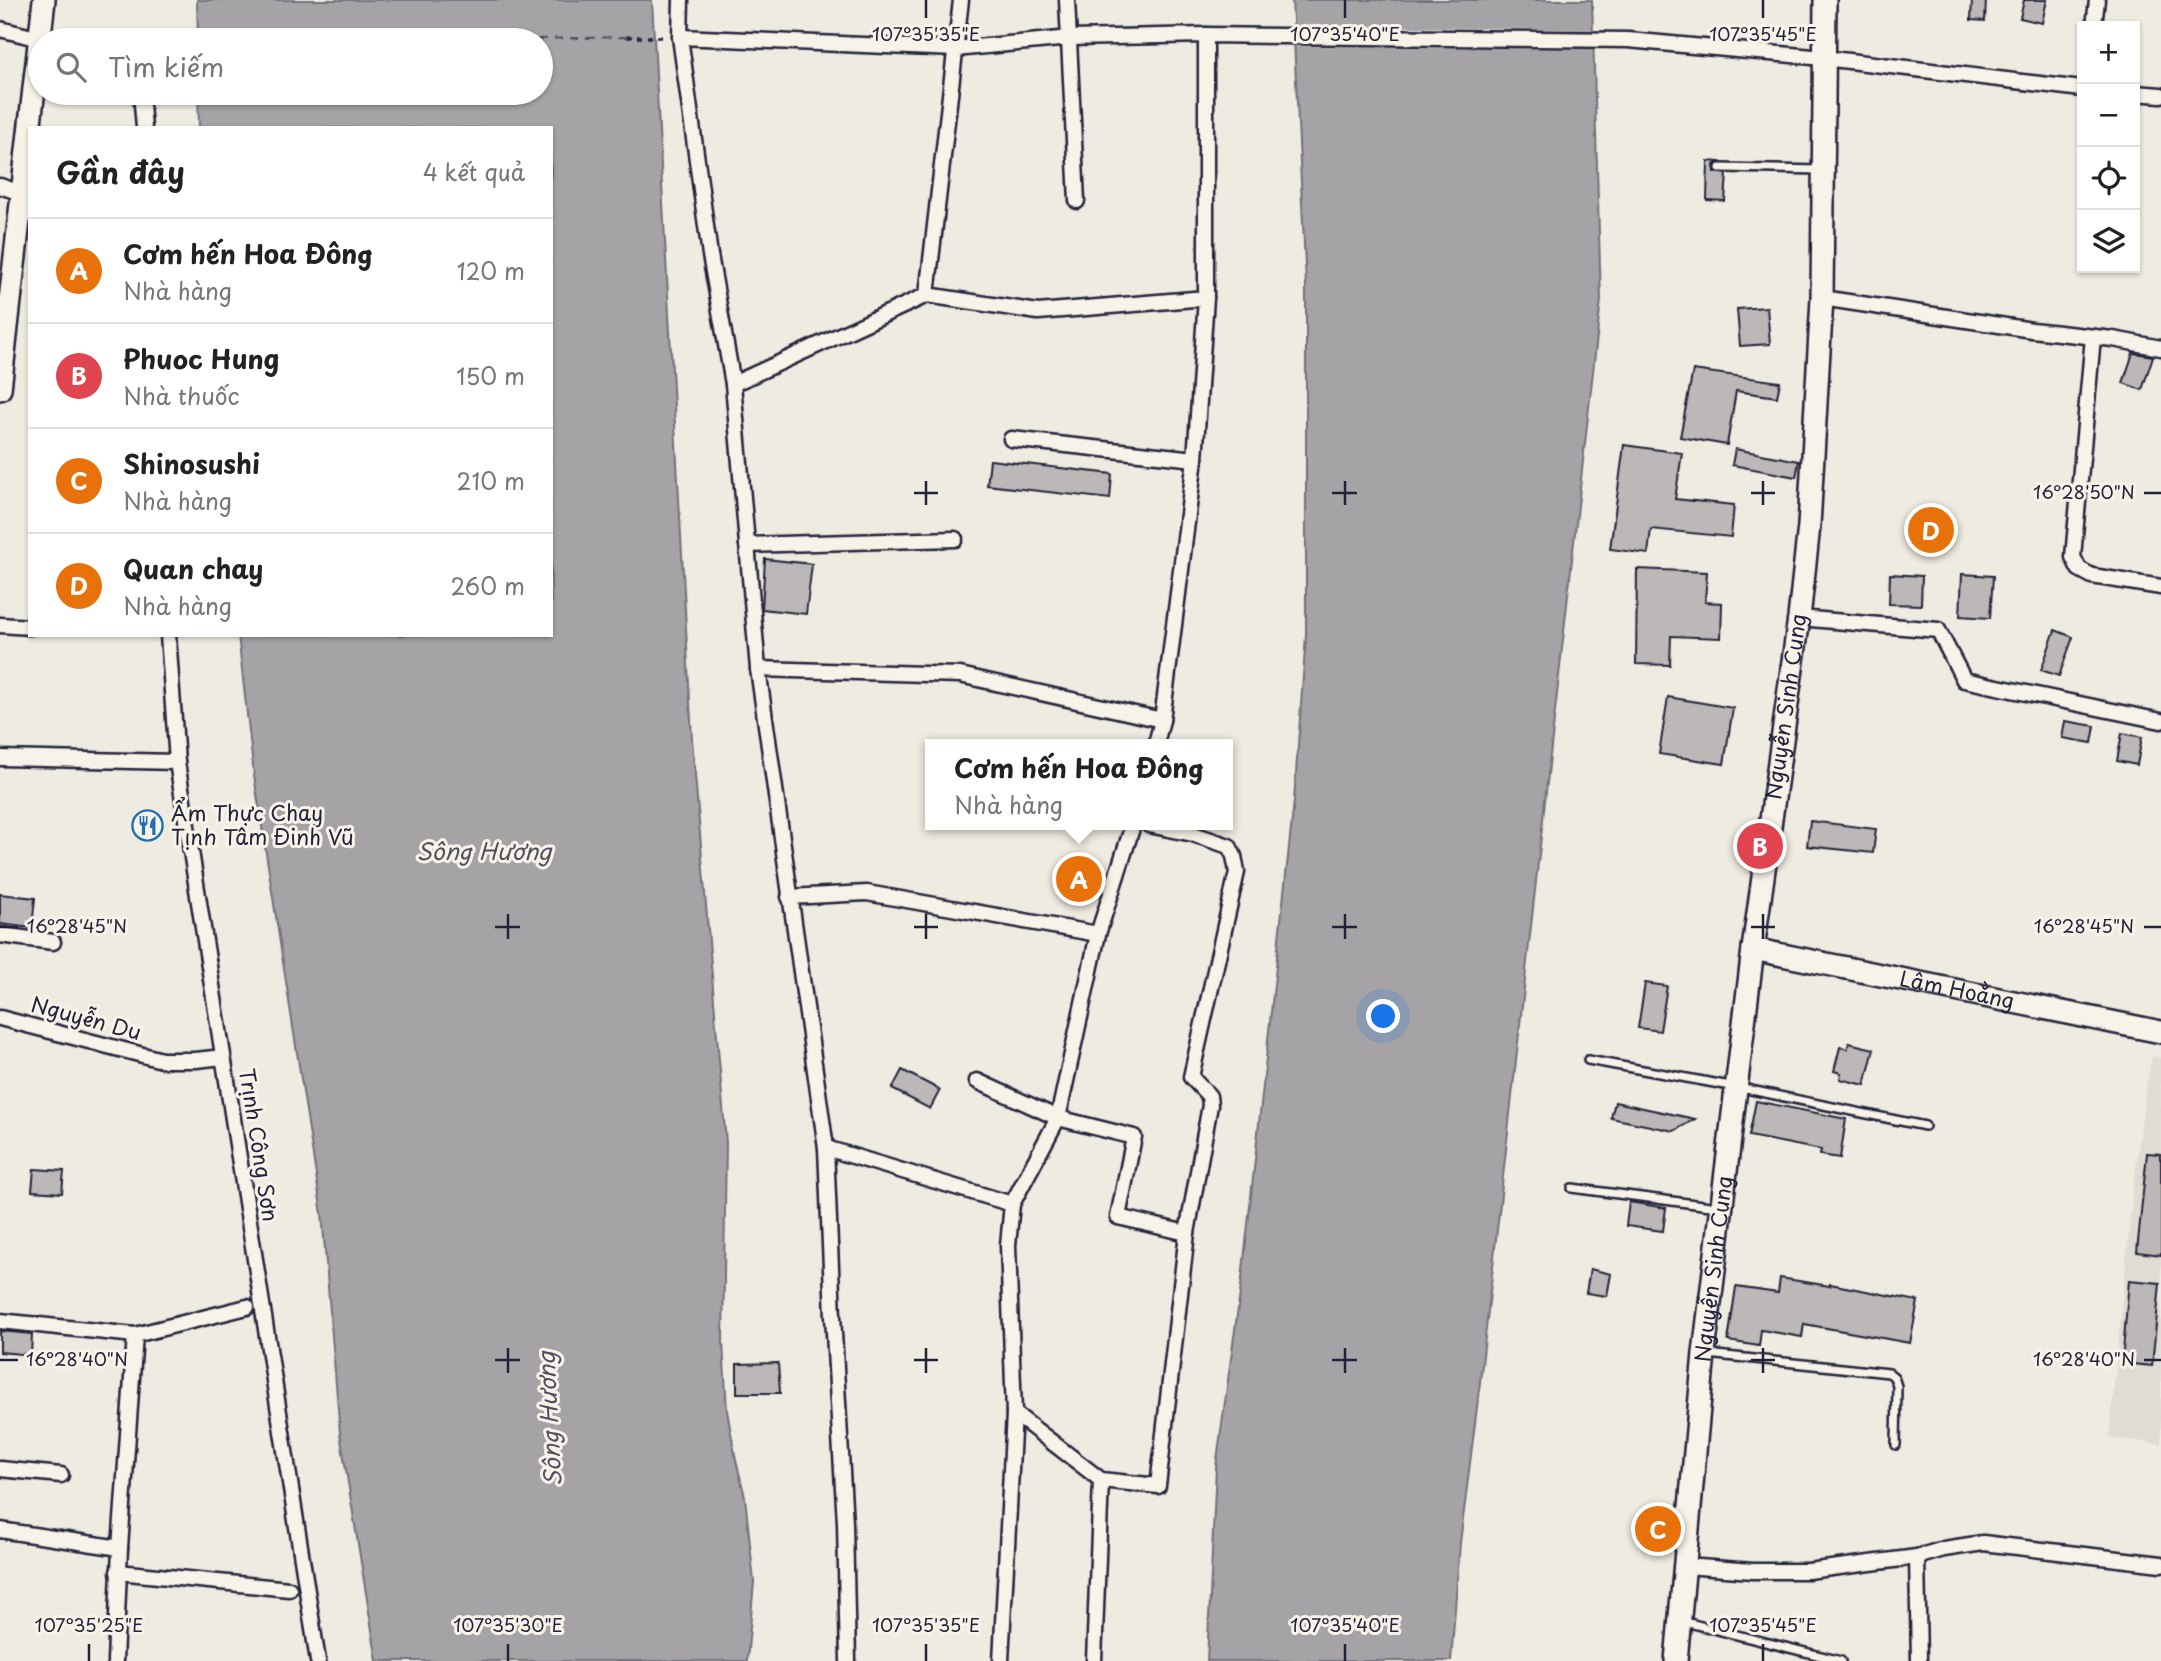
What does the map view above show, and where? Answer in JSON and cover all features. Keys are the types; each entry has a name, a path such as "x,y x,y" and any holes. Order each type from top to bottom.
{"main road":[{"path":"41,28 44,0"},
{"name":"Nguyễn Sinh Cung","path":"1676,1661 1704,1353 1753,949 1799,618 1809,526 1822,298 1825,0"},
{"path":"29,126 32,105"},
{"path":"0,389 28,136"},
{"name":"Lâm Hoằng","path":"1753,949 2161,1032"}],"street":[{"path":"681,0 680,37 710,255 733,384 758,669 826,1148 832,1316 845,1523 848,1661"},
{"path":"927,295 961,0"},
{"path":"1067,0 1077,201"},
{"path":"2095,21 2097,0"},
{"path":"0,29 28,36"},
{"path":"680,37 955,49 1070,38 1206,35 1628,40 1825,58 2077,88"},
{"path":"1157,739 1162,720 1195,459 1206,298 1206,35"},
{"path":"2140,93 2161,95"},
{"path":"142,105 145,126"},
{"path":"0,186 21,193"},
{"path":"733,384 927,295 1038,312 1206,298"},
{"path":"1822,298 2161,348"},
{"path":"2093,337 2073,557 2079,569 2092,576 2161,587"},
{"path":"1011,439 1195,459"},
{"path":"747,545 956,539"},
{"path":"1799,618 1938,630 1964,680 2161,721"},
{"path":"0,625 28,627"},
{"name":"Trịnh Công Sơn","path":"168,637 177,762 318,1661"},
{"path":"758,669 960,675 1162,720"},
{"path":"0,758 177,762"},
{"path":"1001,1661 1014,1413 1008,1245 1012,1204 1058,1118 1098,934 1131,830"},
{"path":"1014,1413 1101,1480 1158,1486 1188,1233 1210,1105 1209,1096 1191,1077 1237,872 1229,846 1173,830"},
{"path":"789,897 867,893 1098,934"},
{"path":"0,935 53,942"},
{"name":"Nguyễn Du","path":"0,1018 162,1060 223,1057"},
{"path":"976,1081 1058,1118 1133,1137 1118,1217 1188,1233"},
{"path":"826,1148 1012,1204"},
{"path":"0,1321 135,1335 247,1307"},
{"path":"115,1661 118,1572 135,1335"},
{"path":"0,1469 61,1475"},
{"path":"1094,1661 1101,1480"},
{"path":"0,1530 120,1548"},
{"path":"1685,1566 1753,1571 1808,1571 1917,1557 1983,1543 2161,1564"},
{"path":"1917,1557 1919,1661"},
{"path":"118,1572 289,1589"}],"lane":[{"path":"1720,168 1823,170"},
{"path":"1588,1060 1925,1126"},
{"path":"1572,1188 1722,1208"},
{"path":"1704,1353 1889,1373 1897,1385 1896,1445"},
{"path":"1681,1621 1841,1661"}],"path":[{"path":"627,37 680,37"}],"shaded area":[{"path":"2152,1056 2161,1058 2161,1444 2109,1438 2132,1199"}],"water":[{"name":"Sông Hương","path":"197,0 652,0 692,739 726,1143 723,1343 727,1411 745,1497 754,1582 747,1661 377,1661 340,1433 322,1214 254,775 238,637 553,637 553,126 199,126 198,105 553,105 553,28 198,28"},
{"path":"1292,0 1592,0 1601,300 1460,1543 1451,1661 1207,1661 1216,1467 1242,1279 1294,801 1306,635 1306,285"}],"pier":[{"path":"1293,25 1593,30 1593,49 1294,46"}],"building":[{"path":"1972,0 1986,0 1985,21 1971,20"},
{"path":"2024,0 2047,0 2042,23 2020,18"},
{"path":"1708,161 1719,162 1714,165 1715,172 1727,174 1725,201 1707,200"},
{"path":"1767,307 1770,344 1740,346 1737,309"},
{"path":"2133,353 2153,356 2142,390 2123,383"},
{"path":"1693,370 1780,382 1777,397 1736,391 1727,445 1680,437"},
{"path":"1624,445 1682,453 1675,499 1734,505 1731,537 1651,529 1648,554 1610,549"},
{"path":"1735,449 1799,461 1796,477 1732,465"},
{"path":"990,460 1112,474 1110,499 987,485"},
{"path":"765,559 812,564 806,614 762,609"},
{"path":"1637,569 1707,572 1705,602 1722,603 1721,638 1671,636 1670,665 1636,664"},
{"path":"1890,574 1922,576 1921,605 1889,604"},
{"path":"1962,574 1993,576 1990,618 1960,616"},
{"path":"2055,630 2073,637 2059,676 2041,670"},
{"path":"1668,697 1733,708 1724,764 1659,754"},
{"path":"2065,721 2095,726 2092,743 2062,738"},
{"path":"2122,733 2142,737 2137,765 2117,761"},
{"path":"1810,821 1876,829 1873,853 1807,846"},
{"path":"0,894 35,898 32,928 0,924"},
{"path":"1645,983 1667,986 1660,1031 1638,1028"},
{"path":"1849,1043 1874,1049 1865,1085 1840,1079 1841,1073 1834,1071 1840,1047 1847,1049"},
{"path":"902,1070 940,1090 930,1109 892,1089"},
{"path":"1756,1101 1846,1119 1840,1158 1820,1155 1821,1150 1749,1136"},
{"path":"1615,1102 1695,1119 1674,1131 1611,1118"},
{"path":"2147,1153 2161,1154 2161,1255 2137,1252"},
{"path":"34,1169 64,1171 62,1193 32,1191"},
{"path":"1629,1202 1666,1208 1663,1231 1626,1226"},
{"path":"1590,1269 1611,1274 1607,1296 1586,1293"},
{"path":"1780,1278 1830,1284 1918,1301 1910,1343 1804,1324 1802,1337 1761,1330 1759,1346 1728,1341 1736,1287 1778,1293"},
{"path":"2129,1280 2160,1283 2152,1366 2122,1363"},
{"path":"0,1331 32,1334 31,1355 0,1352"},
{"path":"778,1363 780,1393 737,1393 737,1364"}],"ferry route":[{"path":"553,39 627,37"}],"place":[{"name":"Quan chay","path":"1931,530"},
{"name":"Ẩm Thực Chay Tịnh Tâm Đinh Vũ","path":"148,826"},
{"name":"Phuoc Hung","path":"1760,846"},
{"name":"Cơm hến Hoa Đông","path":"1079,879"},
{"name":"Shinosushi","path":"1658,1529"}]}
